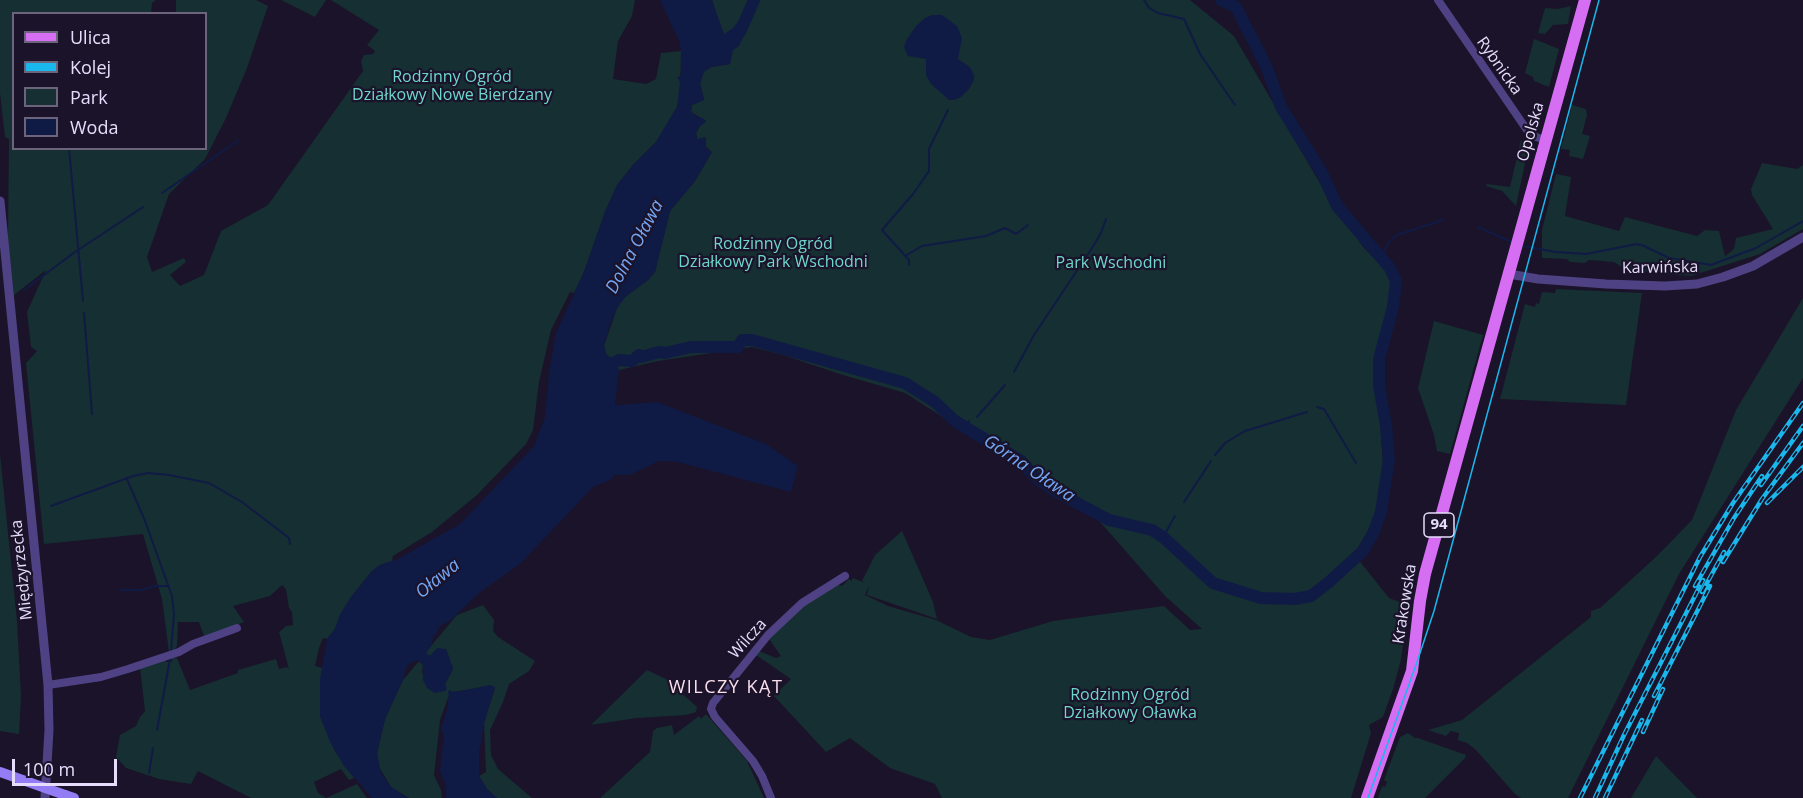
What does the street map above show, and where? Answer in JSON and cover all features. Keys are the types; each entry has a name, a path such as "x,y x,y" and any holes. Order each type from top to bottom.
{"main road":[{"name":"Opolska","path":"1509,273 1585,0"},
{"name":"Krakowska","path":"1367,798 1412,671 1425,573 1509,273"},
{"path":"0,772 70,797"}],"street":[{"name":"Rybnicka","path":"1438,0 1527,130 1536,137 1546,140"},
{"name":"Międzyrzecka","path":"0,201 48,685 49,730 45,798"},
{"name":"Karwińska","path":"1509,273 1534,279 1606,284 1665,286 1697,284 1753,266 1803,237"},
{"name":"Wilcza","path":"771,798 753,761 715,717 711,709 712,703 768,635 802,603 845,576"},
{"path":"48,685 128,669 179,652 193,644 237,628"}],"green space":[{"name":"Rodzinny Ogród Działkowy Nowe Bierdzany","path":"0,0 156,0 152,3 151,12 12,12 12,150 207,150 207,12 176,12 176,0 256,0 268,6 247,68 226,118 205,159 169,194 147,257 152,272 184,258 186,262 170,275 180,286 204,275 221,231 268,205 363,71 361,61 364,55 373,54 375,51 367,45 379,30 331,0 635,0 632,16 618,41 613,79 646,84 656,79 661,53 681,51 680,92 677,107 656,142 617,185 584,272 574,293 570,292 551,330 539,382 533,430 526,444 477,495 432,532 393,556 392,561 372,571 351,597 335,629 327,639 323,638 315,666 322,668 320,716 335,751 354,778 349,780 341,769 314,782 318,793 326,798 251,798 198,771 191,784 159,779 126,768 116,757 120,735 136,726 145,711 140,668 166,660 166,662 172,662 172,658 177,658 190,690 238,673 238,670 276,659 279,669 287,667 289,669 279,632 286,626 293,625 292,612 289,608 286,589 282,585 270,596 233,606 244,622 204,636 199,622 178,622 177,646 169,652 162,599 143,534 44,544 26,363 37,351 31,347 27,312 46,270 14,295 8,241 9,139 5,137 0,93"},
{"path":"281,0 326,0 315,17"},
{"name":"Park Wschodni","path":"712,0 1190,0 1234,36 1328,197 1364,248 1388,272 1392,288 1373,365 1380,418 1383,468 1379,501 1374,521 1354,554 1389,598 1408,605 1401,660 1393,689 1383,717 1369,725 1371,733 1351,798 942,798 935,784 890,768 850,738 826,752 774,696 791,679 756,655 759,651 776,658 781,656 769,639 802,606 837,584 842,586 853,578 865,583 862,581 875,555 902,531 933,602 937,619 867,595 869,586 865,595 888,606 936,620 971,637 990,640 1053,621 1164,606 1190,630 1202,629 1165,596 1094,515 1049,494 1013,462 905,393 752,347 658,361 619,370 606,354 604,346 617,308 625,297 655,272 670,211 695,181 712,152 697,139 696,133 706,121 691,112 692,105 704,100 700,83 704,71 711,67 730,64 731,54 719,26"},
{"path":"1571,6 1568,24 1553,25 1545,34 1538,33 1545,8 1558,9"},
{"path":"1534,39 1559,49 1549,87 1534,81 1533,77 1525,73"},
{"path":"1572,105 1586,109 1587,115 1582,134 1590,136 1583,159 1569,156 1570,150 1561,149"},
{"path":"1521,140 1528,149 1516,206 1502,191 1486,186 1487,184 1510,187"},
{"path":"1762,163 1797,169 1803,165 1803,229 1760,254 1691,276 1626,270 1614,262 1589,260 1585,263 1570,262 1567,259 1542,258 1542,230 1556,174 1571,177 1565,216 1619,231 1625,217 1697,236 1705,230 1719,231 1725,256 1734,249 1736,238 1773,229 1752,195 1751,189"},
{"path":"1556,289 1642,293 1626,405 1500,399 1525,304 1535,307 1536,303 1539,304 1542,292 1555,293"},
{"path":"1803,298 1803,378 1679,574 1568,798 1521,798 1476,750 1458,740 1459,733 1451,731 1446,736 1428,730 1462,720 1591,617 1591,611 1600,608 1657,556 1692,520 1736,410"},
{"path":"1434,321 1483,335 1450,454 1437,451 1418,388"},
{"path":"0,454 17,621 21,696 19,734 0,731"},
{"path":"483,605 494,620 493,631 498,637 535,661 529,671 509,684 490,730 491,755 498,769 532,798 497,798 487,789 479,776 486,772 484,723 495,688 472,689 453,692 449,695 440,720 434,775 442,798 409,798 391,787 379,767 377,753 385,719 403,680 419,661 423,665 422,673 445,684 453,669 446,649 430,656 425,653 457,615"},
{"path":"647,670 666,679 697,707 696,712 591,725"},
{"path":"706,714 747,761 764,798 600,798 650,752 653,731 672,725 674,735 699,716 701,719"},
{"path":"1408,733 1415,738 1466,755 1465,758 1425,798 1378,798 1382,786 1385,787 1387,782 1384,780 1400,737"},
{"path":"1656,756 1697,798 1631,798"},
{"path":"357,784 367,798 326,798"}],"water":[{"name":"Dolna Oława","path":"660,0 712,0 724,34 733,28 745,12 749,25 739,46 733,50 730,64 711,67 704,72 700,83 704,100 692,105 691,112 706,122 696,133 697,139 706,137 706,148 712,152 695,181 670,211 655,272 625,297 617,308 610,325 604,346 606,354 619,370 615,405 657,402 766,444 798,466 791,492 678,462 659,461 630,475 614,475 612,479 593,487 521,563 479,593 450,621 440,626 426,653 430,656 437,648 446,649 453,669 445,684 447,688 445,691 435,693 427,688 423,680 423,665 417,660 406,668 385,719 377,753 381,773 391,787 408,798 372,798 344,766 330,742 320,716 320,679 327,639 335,629 351,597 372,571 460,524 534,446 545,417 556,333 584,272 605,212 617,185 656,142 677,107 680,82 677,77 681,76 680,43"},
{"path":"932,15 942,15 957,26 962,38 958,59 970,67 974,75 969,89 954,100 949,100 931,84 926,75 926,59 908,56 904,47 916,26"},
{"path":"490,685 495,687 484,723 479,753 479,776 487,789 497,798 446,798 446,785 440,771 444,736 441,728 447,710 449,690 453,692"}],"waterway":[{"name":"Oława","path":"740,32 754,0"},
{"path":"1144,0 1149,8 1158,13 1184,19 1200,54 1235,105"},
{"name":"Górna Oława","path":"601,369 619,360 632,361 639,355 641,357 691,347 738,347 742,340 752,340 905,383 935,402 955,421 1021,461 1035,477 1053,490 1109,520 1152,530 1163,537 1213,583 1261,598 1295,599 1311,596 1363,551 1373,534 1381,512 1389,459 1379,386 1379,359 1393,307 1396,281 1390,268 1337,206 1322,173 1281,107 1267,68 1236,7 1221,0"},
{"path":"909,265 909,260 882,230 913,194 929,171 929,149 948,110"},
{"path":"162,193 239,140"},
{"path":"69,150 83,301"},
{"path":"24,290 75,252 143,207"},
{"path":"1014,372 1034,335 1094,245 1106,219"},
{"path":"1381,258 1389,242 1397,235 1443,220"},
{"path":"1522,246 1586,254 1637,244 1669,258 1711,265 1756,248 1803,221"},
{"path":"905,256 922,246 986,236 1005,228 1016,234 1028,225"},
{"path":"1478,227 1514,243"},
{"path":"84,313 92,414"},
{"path":"977,417 1005,385"},
{"path":"1317,407 1324,409 1356,463"},
{"path":"1215,455 1225,443 1245,431 1307,412"},
{"name":"Górna Oława","path":"964,426 969,421"},
{"path":"1184,502 1211,461"},
{"path":"51,506 133,476 148,473 169,475 209,483 242,502 289,538 290,544"},
{"path":"127,479 172,596 174,614 171,651"},
{"path":"1163,537 1175,516"},
{"path":"120,590 167,586"},
{"path":"157,730 170,659"},
{"path":"149,773 153,748"}],"tram line":[{"path":"1368,798 1434,611 1599,0"}],"railway":[{"path":"1580,798 1700,557 1733,503 1803,403"},
{"path":"1761,485 1803,426"},
{"path":"1723,562 1762,499 1803,443"},
{"path":"1767,503 1803,467"},
{"path":"1695,586 1734,518 1762,476"},
{"path":"1702,592 1724,552"},
{"path":"1595,798 1624,735 1703,580"},
{"path":"1654,696 1710,586"},
{"path":"1643,732 1663,689"},
{"path":"1605,798 1642,720"}],"district":[{"name":"WILCZY KĄT","path":"726,688"}],"park label":[{"name":"Rodzinny Ogród Działkowy Park Wschodni","path":"773,253"},
{"name":"Rodzinny Ogród Działkowy Oławka","path":"1130,704"}]}
